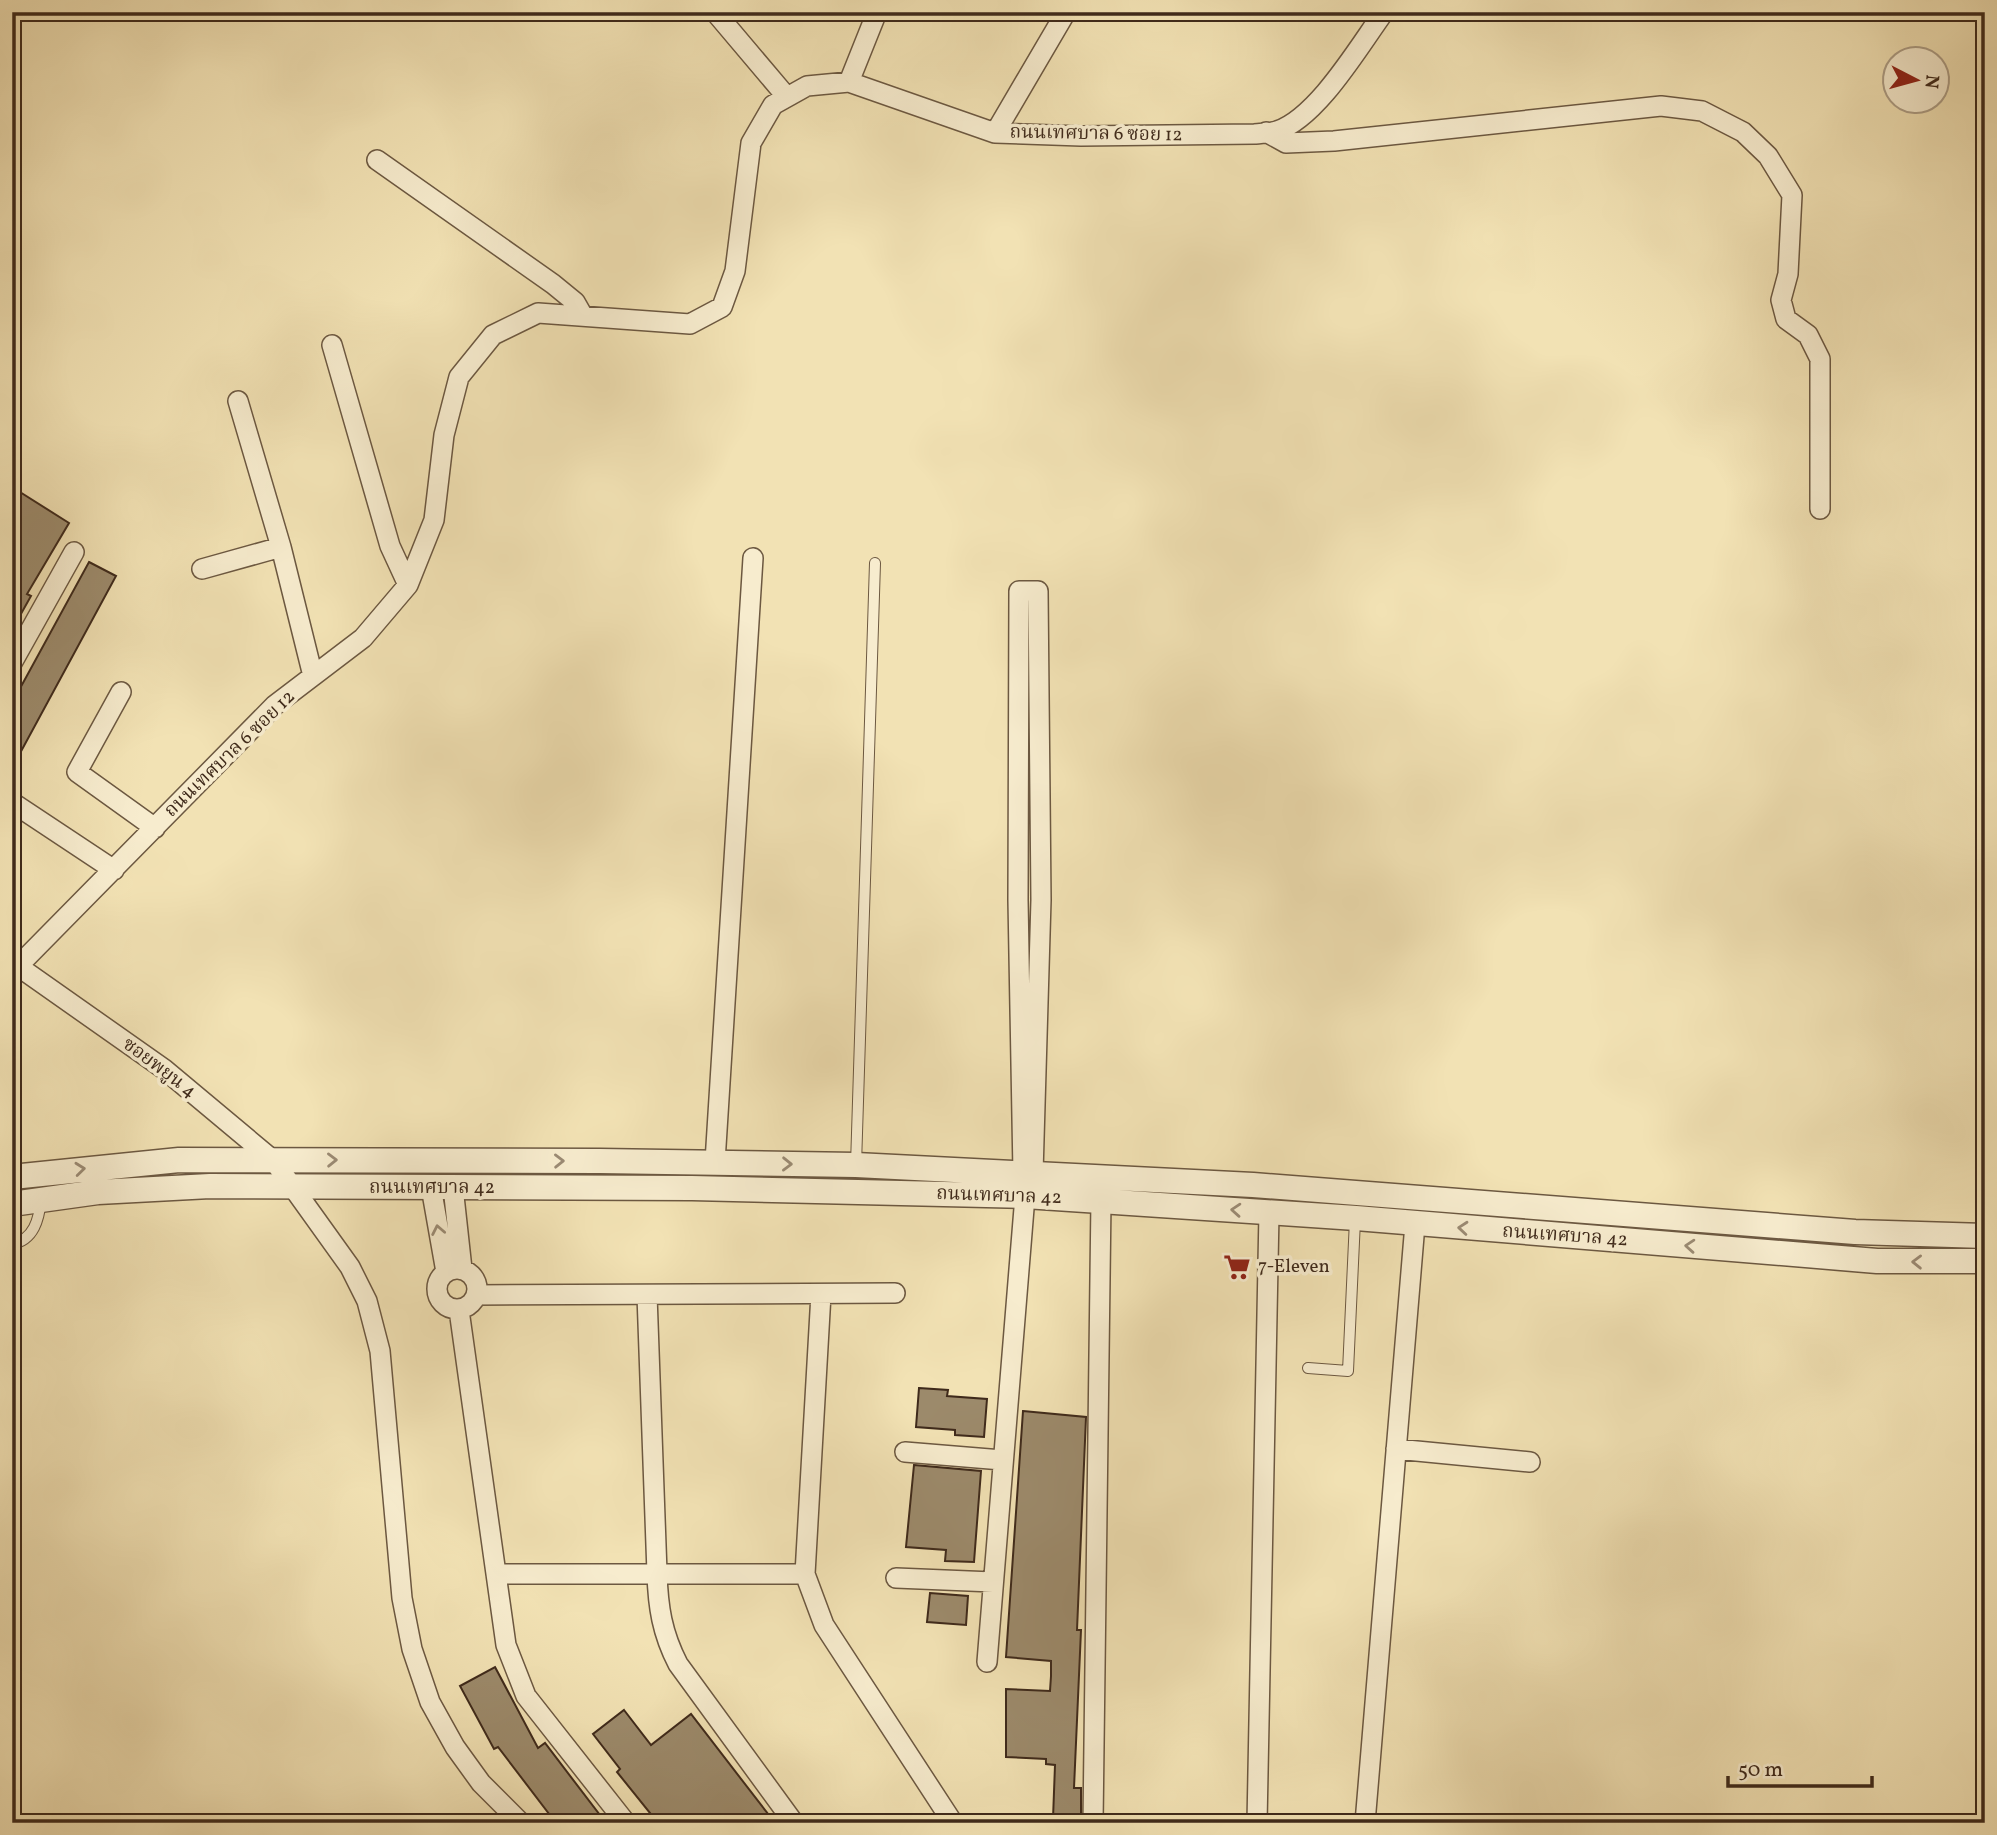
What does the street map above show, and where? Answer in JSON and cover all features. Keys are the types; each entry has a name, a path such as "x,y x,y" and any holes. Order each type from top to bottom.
{"street":[{"path":"849,82 877,12"},
{"path":"995,133 1066,12"},
{"name":"ถนนเทศบาล 6 ซอย 12","path":"15,964 114,870 275,705 363,638 408,585 434,520 444,435 459,377 493,335 538,313 690,324 722,307 735,271 751,143 773,105 807,86 849,82 995,133 1094,136 1278,131 1301,117 1320,98 1384,12"},
{"path":"728,16 786,96"},
{"path":"1266,132 1286,143 1334,141 1661,106 1702,111 1743,131 1768,156 1793,200 1788,274 1781,300 1786,319 1808,335 1820,359 1820,509"},
{"path":"377,160 553,284 575,302 583,316"},
{"path":"332,345 390,546 408,585"},
{"path":"238,401 281,547 313,676"},
{"path":"202,569 281,547"},
{"path":"12,663 74,552"},
{"path":"715,1163 753,558"},
{"path":"987,1662 1027,1180 1041,900 1038,591 1019,591 1018,900 1027,1180"},
{"path":"121,692 77,772 155,828"},
{"path":"1018,764 1040,765"},
{"path":"13,803 114,870"},
{"path":"1018,900 1041,900"},
{"name":"ซอยพยูน 4","path":"15,964 164,1069 274,1161 295,1186 350,1267 367,1301 380,1351 402,1598 412,1649 430,1702 454,1747 481,1783 521,1823"},
{"name":"ถนนเทศบาล 42","path":"12,1177 151,1162 856,1165 1027,1180 1705,1218 1855,1232 1985,1236"},
{"name":"ถนนเทศบาล 42","path":"12,1204 160,1187 771,1189 1027,1180 1101,1200 1877,1261 1985,1261"},
{"path":"442,1187 454,1271"},
{"path":"1093,1823 1101,1200"},
{"path":"1257,1823 1269,1213"},
{"path":"1365,1823 1415,1224"},
{"path":"454,1271 475,1281 476,1295 469,1305 459,1310 444,1305 439,1298 439,1280 454,1271"},
{"path":"476,1295 895,1293"},
{"path":"821,1294 805,1574 824,1625 953,1823"},
{"path":"647,1295 657,1573 659,1611 665,1638 678,1664 794,1823"},
{"path":"459,1310 506,1645 526,1696 626,1823"},
{"path":"1396,1449 1530,1462"},
{"path":"905,1452 1002,1460"},
{"path":"496,1574 805,1574"},
{"path":"896,1578 993,1582"}],"lane":[{"path":"856,1165 875,563"},
{"path":"12,1244 19,1243 38,1225 41,1200"},
{"path":"1308,1368 1348,1371 1356,1218"}],"building":[{"path":"12,487 69,523 27,594 31,596 12,630"},
{"path":"89,562 116,576 12,768 12,703"},
{"path":"919,1388 948,1390 947,1396 987,1399 984,1437 955,1435 955,1430 916,1427"},
{"path":"1023,1411 1086,1417 1077,1630 1081,1630 1074,1788 1081,1788 1081,1820 1053,1819 1055,1765 1046,1764 1046,1759 1006,1757 1006,1689 1050,1691 1051,1676 1051,1661 1006,1657"},
{"path":"914,1465 981,1471 974,1562 945,1561 946,1550 906,1547"},
{"path":"930,1593 968,1596 966,1625 927,1622"},
{"path":"495,1667 538,1748 545,1743 606,1823 556,1823 498,1747 494,1749 460,1686"},
{"path":"624,1710 651,1745 691,1714 775,1823 658,1823 617,1772 620,1769 593,1734"}],"place":[{"name":"7-Eleven","path":"1237,1267"}]}
